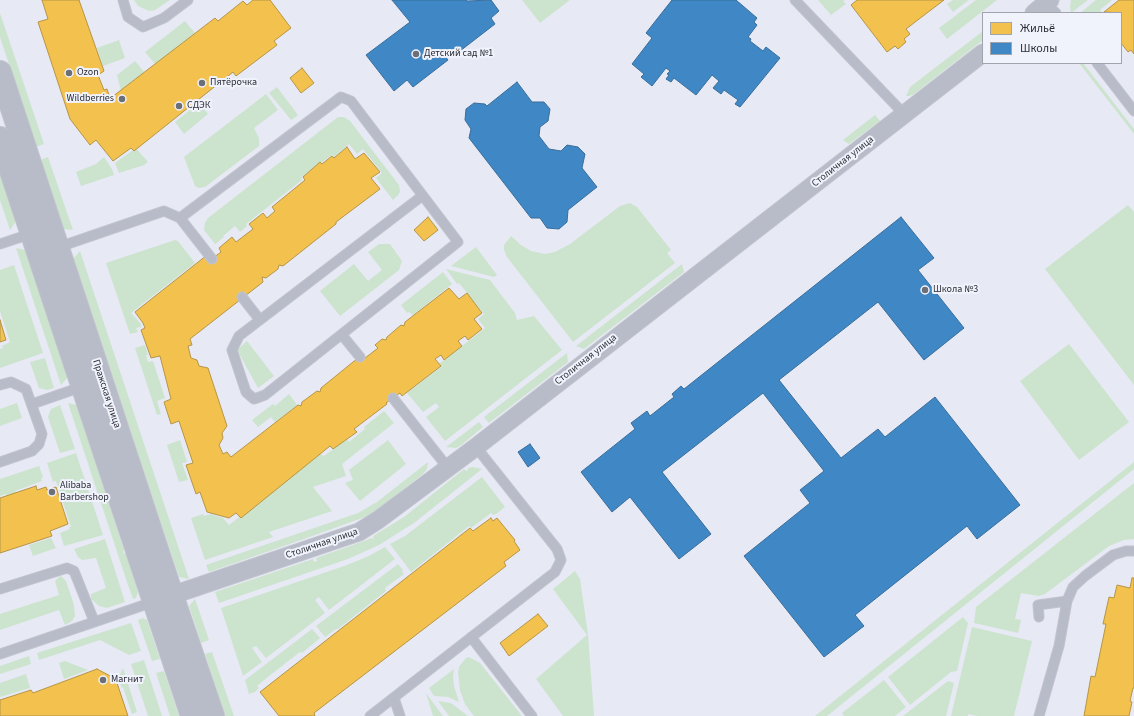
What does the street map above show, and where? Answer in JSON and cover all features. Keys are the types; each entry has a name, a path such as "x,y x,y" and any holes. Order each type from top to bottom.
{"street":[{"name":"Столичная улица","path":"163,598 359,532 378,520 448,468 982,54"},
{"name":"Пражская улица","path":"0,72 8,135 48,250 163,598 192,716"},
{"name":"Пражская улица","path":"163,598 213,716"}],"lane":[{"path":"122,0 128,17 143,27 164,18 188,0"},
{"path":"795,0 905,115"},
{"path":"1098,64 1134,111"},
{"path":"180,218 325,108 341,98 351,101 458,242 264,395 254,398 246,392 232,350 239,336 422,196"},
{"path":"48,250 164,211 180,218 212,258"},
{"path":"0,244 41,230"},
{"path":"242,297 260,320"},
{"path":"342,335 360,357"},
{"path":"0,385 12,382 26,389 42,434 39,444 32,451 0,462"},
{"path":"32,404 92,383"},
{"path":"393,398 448,468"},
{"path":"370,716 555,572 561,560 557,549 476,446"},
{"path":"1040,716 1059,646 1067,601 1073,588 1085,576 1113,555 1126,551 1134,551"},
{"path":"0,589 67,568 74,571 94,621"},
{"path":"0,654 163,598"},
{"path":"1039,617 1038,605 1067,601"},
{"path":"472,637 532,716"},
{"path":"394,698 400,716"}],"green space":[{"path":"134,0 170,0 155,10 149,11 138,6"},
{"path":"522,0 570,0 540,23"},
{"path":"818,0 845,0 843,1 846,4 831,15"},
{"path":"953,0 969,0 953,12 947,4"},
{"path":"976,0 997,0 947,39 939,28"},
{"path":"1071,0 1088,0 1072,12 1071,12"},
{"path":"1096,0 1112,0 1100,10 1101,12 1081,12"},
{"path":"0,13 44,144 36,147 0,37"},
{"path":"185,21 195,33 155,64 145,52"},
{"path":"982,32 982,41 914,94 906,96 910,87"},
{"path":"119,40 125,58 103,66 97,48"},
{"path":"135,61 144,72 121,91 117,75"},
{"path":"1080,64 1084,64 1134,129 1134,134"},
{"path":"277,87 298,115 291,120 269,93"},
{"path":"266,94 278,110 254,128 259,138 259,146 205,187 198,188 195,186 184,157"},
{"path":"199,103 208,114 184,134 175,122"},
{"path":"875,115 880,121 849,144 843,140"},
{"path":"338,117 344,117 350,121 399,185 400,192 398,195 393,200 376,178 382,173 363,149 357,154 349,144 334,157 332,155 321,163 320,162 301,178 302,180 246,224 247,226 240,232 235,226 215,244 204,230 205,223 208,218"},
{"path":"136,148 148,162 144,165 119,173 115,163"},
{"path":"48,157 73,230 63,229 40,160"},
{"path":"104,157 114,175 81,186 76,172 96,164"},
{"path":"0,174 16,221 10,230 0,200"},
{"path":"630,203 637,207 671,250 667,253 675,263 573,342 507,257 504,250 504,245 511,236 531,251 545,254 555,252 570,244 620,206"},
{"path":"1128,205 1134,212 1134,385 1045,269"},
{"path":"175,240 178,241 195,263 131,313 141,324 141,327 136,328 138,332 130,334 106,263"},
{"path":"379,244 390,244 402,261 399,270 340,316 320,291 354,264 368,281 382,270 368,252"},
{"path":"476,247 497,275 494,277 451,266"},
{"path":"16,248 25,250 68,377 61,385"},
{"path":"80,251 189,579 179,577 73,259"},
{"path":"682,264 684,272 584,349 576,346"},
{"path":"14,265 43,353 0,368 0,349 3,348 2,346 10,342 0,311 0,270"},
{"path":"446,269 490,280 515,313 517,320 534,316 562,350 445,441 426,417 439,407 436,403 423,412 407,393 441,367 439,364 485,328 478,319 484,314 459,283 457,284"},
{"path":"443,272 452,284 413,315 409,312 407,313 401,305"},
{"path":"247,341 274,376 258,388 237,350"},
{"path":"1069,344 1129,422 1079,460 1020,381"},
{"path":"145,345 148,355 146,355 148,362 153,361 165,398 157,401 161,414 157,415 135,348"},
{"path":"567,353 568,362 489,423 484,417"},
{"path":"45,358 54,388 47,390 39,388 30,362"},
{"path":"289,394 297,405 275,422 271,417 258,427 252,420 273,404 275,406"},
{"path":"17,403 22,418 0,426 0,409"},
{"path":"68,403 77,405 124,550 123,551 124,554 126,553 138,592 136,598 133,599 127,582"},
{"path":"60,405 75,449 60,453 48,417 51,409"},
{"path":"384,411 394,423 342,464 346,476 313,487 332,511 269,532 273,537 205,560 191,518 203,514 204,516 211,514 223,518 229,525 320,454 324,456 347,439 349,442 365,429 364,427"},
{"path":"479,422 483,427 460,446 456,448 446,447"},
{"path":"180,440 187,462 182,463 188,480 179,482 167,445"},
{"path":"388,440 406,464 360,501 345,483 353,480 349,470"},
{"path":"76,453 103,535 64,546 60,533 70,529 69,527 71,527 56,481 53,482 47,463"},
{"path":"428,462 427,469 423,474 365,517 209,572 206,565 358,513 377,502"},
{"path":"1134,462 1134,469 827,716 815,716"},
{"path":"39,466 43,477 41,478 42,481 15,491 16,493 7,497 6,494 0,496 0,479"},
{"path":"473,467 482,469 414,523 379,545 348,559 219,603 215,592 313,559 314,562 317,561 316,558 374,538 373,536 404,517 464,469 466,471 468,468"},
{"path":"482,477 505,507 496,514 493,515 491,513 471,528 469,526 411,572 390,544 405,536"},
{"path":"1134,483 1134,539 1124,540 1109,546 1045,594 1039,596 1021,593 1015,619 1021,620 1018,633 974,623 976,607"},
{"path":"51,538 56,548 33,556 29,545"},
{"path":"105,539 125,602 107,608 99,606 91,599 91,594 106,588 96,558 82,560 78,557 74,549"},
{"path":"385,547 395,559 329,610 319,597 315,600 325,613 266,658 256,646 252,648 262,662 243,676 221,608 347,565 369,556"},
{"path":"398,564 403,570 402,572 404,574 385,588 386,591 338,629 325,637 316,626"},
{"path":"575,571 580,579 588,635 594,716 563,716 536,679 587,635 553,589"},
{"path":"61,576 66,581 74,605 75,616 72,621 65,625 59,610 0,630 0,614 59,595 55,581"},
{"path":"195,599 209,640 201,643 189,606"},
{"path":"963,617 968,623 957,671 951,672 910,705 888,677"},
{"path":"143,618 147,620 160,659 152,661 138,620"},
{"path":"131,623 141,651 129,655 100,640 39,660 37,653"},
{"path":"972,627 1032,641 1014,716 977,716 968,714 968,716 951,716"},
{"path":"312,629 320,638 302,653 300,652 269,676 257,686 259,688 255,692 249,694 245,680"},
{"path":"212,652 234,716 225,716 205,654"},
{"path":"29,656 31,664 0,674 0,666"},
{"path":"469,657 480,663 522,716 474,716 465,704 460,690 458,672 459,667 466,658"},
{"path":"144,660 162,716 148,716 131,664"},
{"path":"65,661 88,670 64,679 59,663"},
{"path":"123,668 137,712 132,714 123,687 122,688 118,679"},
{"path":"454,669 454,686 459,702 448,697 434,696 429,688"},
{"path":"164,671 179,716 170,716 156,673"},
{"path":"26,674 30,688 0,697 0,683"},
{"path":"884,680 906,707 895,716 844,716 842,713"},
{"path":"948,681 954,683 946,716 903,716"},
{"path":"426,693 443,716 433,716"},
{"path":"438,701 451,703 468,716 449,716"}],"building: Жильё":[{"path":"42,0 79,0 104,71 98,75 104,90 107,89 109,95 112,97 215,18 218,21 243,1 247,5 253,0 270,0 291,28 274,41 277,45 236,76 233,72 134,151 131,148 113,161 96,140 90,145 70,119 38,22 48,19"},
{"path":"857,0 944,0 906,29 910,34 904,39 906,42 898,49 895,46 887,52 851,5"},
{"path":"1119,0 1134,0 1134,54 1131,50 1128,52 1122,44 1122,12 1104,12"},
{"path":"302,68 314,83 301,93 290,78"},
{"path":"347,147 355,159 364,153 380,172 371,178 380,189 336,222 336,224 283,266 279,265 278,269 266,278 262,277 263,282 190,339 192,345 188,346 191,358 197,360 199,366 208,368 227,426 222,433 223,438 219,445 223,454 227,452 231,457 298,405 301,406 302,402 317,391 320,392 321,388 353,362 363,355 365,358 378,348 375,345 382,339 386,340 387,337 401,325 404,326 405,322 449,288 459,299 467,293 482,313 474,319 482,329 468,340 465,336 458,341 462,346 444,360 441,355 435,359 441,366 402,396 400,393 386,403 387,404 354,429 357,432 333,449 330,446 241,518 236,513 229,518 207,512 200,492 196,494 186,465 193,463 179,421 171,424 164,402 171,399 160,356 151,358 141,330 145,328 135,312 207,255 210,260 221,252 219,248 232,237 236,242 253,229 249,224 263,213 267,218 275,211 272,207 305,180 303,177 320,162 322,164 332,156 334,158"},
{"path":"428,217 438,230 424,241 414,230"},
{"path":"0,320 6,340 0,342"},
{"path":"36,486 37,490 46,487 47,490 56,487 68,524 50,531 52,536 0,553 0,498"},
{"path":"491,518 493,521 497,518 515,540 514,541 520,550 504,562 506,566 314,713 315,716 279,716 260,692 470,528 473,531"},
{"path":"1132,578 1134,578 1134,688 1130,701 1132,702 1129,716 1084,716 1091,676 1095,677 1106,624 1103,624 1109,597 1114,598 1117,585 1130,588"},
{"path":"538,614 548,626 509,656 500,643"},
{"path":"97,669 118,680 117,683 128,716 0,716 0,700 31,690 33,693"}],"building: Школы":[{"path":"392,0 491,0 499,11 491,18 495,24 460,51 457,47 445,56 448,60 413,87 407,80 394,91 366,55 410,22"},
{"path":"672,0 736,0 757,18 754,22 757,25 748,37 751,39 750,41 763,51 766,47 780,58 740,107 735,104 738,100 724,90 721,94 713,88 719,81 712,75 696,95 674,78 671,82 666,79 669,75 667,74 670,71 666,68 652,86 641,77 644,74 632,64 652,38 646,33"},
{"path":"517,82 532,102 544,102 550,109 548,121 540,127 539,136 549,149 561,151 567,145 578,147 585,154 582,168 597,187 568,210 567,222 559,229 547,228 540,218 531,218 469,138 471,129 465,120 466,109 474,103 485,104 487,106"},
{"path":"901,217 934,258 918,270 964,328 924,360 878,302 779,380 841,458 878,429 885,437 935,397 1020,505 977,539 967,526 855,615 864,626 824,657 744,556 810,503 800,490 824,471 763,393 662,472 711,534 679,559 630,497 612,512 581,472 635,429 631,423 647,411 650,416 674,397 672,394 681,386 684,389"},
{"path":"530,444 540,458 528,467 518,452"}],"place":[{"name":"Детский сад №1","path":"416,54"},
{"name":"Ozon","path":"69,73"},
{"name":"Пятёрочка","path":"202,83"},
{"name":"Wildberries","path":"122,99"},
{"name":"СДЭК","path":"179,106"},
{"name":"Школа №3","path":"925,290"},
{"name":"Alibaba Barbershop","path":"52,492"},
{"name":"Магнит","path":"103,680"}]}
